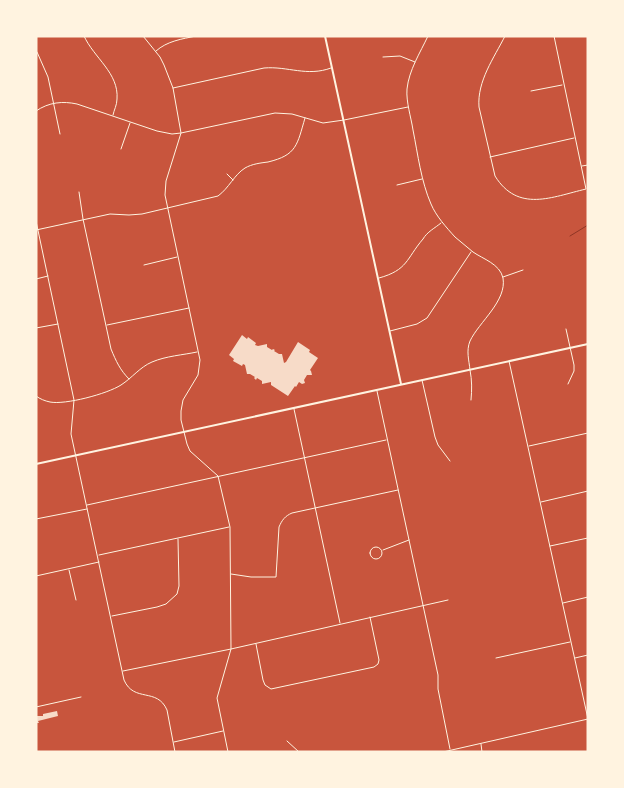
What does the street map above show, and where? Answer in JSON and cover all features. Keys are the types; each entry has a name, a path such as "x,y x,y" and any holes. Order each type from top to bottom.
{"street":[{"path":"84,36 114,81 117,100 113,116"},
{"path":"143,36 164,65 173,88 181,134 164,189 200,360 196,380 183,400 181,420 183,432 190,451 218,476 230,527 231,648 217,698 228,752"},
{"path":"155,52 175,41 196,36"},
{"path":"326,36 402,384"},
{"path":"428,36 415,62 407,91 423,179 431,205 456,238 472,251 494,264 503,277 503,289 499,298 471,340 468,350 472,390 471,400"},
{"path":"505,36 482,80 478,95 479,107 495,176 507,191 515,196 534,201 586,189 554,36"},
{"path":"37,52 48,77 60,134"},
{"path":"383,57 400,56 415,62"},
{"path":"173,88 264,68 316,72 332,67"},
{"path":"531,91 563,84"},
{"path":"36,111 54,103 68,102 166,134 181,134 275,113 292,114 323,123 409,107"},
{"path":"37,230 110,214 142,214 218,196 225,191 243,170 250,166 280,159 294,149 305,118"},
{"path":"121,149 131,122"},
{"path":"490,157 575,138"},
{"path":"581,166 588,164"},
{"path":"227,174 233,180"},
{"path":"397,185 423,179"},
{"path":"80,192 83,219 112,349 122,371 129,379"},
{"path":"36,221 74,400 71,434 122,671 130,690 156,698 165,704 175,752"},
{"path":"378,278 392,274 403,266 425,236 442,222"},
{"path":"390,331 417,324 428,318 472,251"},
{"path":"144,265 178,257"},
{"path":"503,277 523,270"},
{"path":"36,279 48,276"},
{"path":"106,325 189,308"},
{"path":"36,328 58,324"},
{"path":"566,329 571,347 574,371 568,384"},
{"path":"36,464 588,344"},
{"path":"36,396 51,403 62,403 103,393 121,385 138,370 152,362 198,352"},
{"path":"443,752 588,719 509,361"},
{"path":"422,380 435,437 438,445 450,461"},
{"path":"376,390 438,675 438,689 450,750"},
{"path":"294,407 340,624"},
{"path":"528,446 588,433"},
{"path":"86,505 387,439"},
{"path":"231,574 251,577 276,577 279,527 282,520 292,513 398,490"},
{"path":"540,502 588,491"},
{"path":"36,519 87,509"},
{"path":"98,556 230,527"},
{"path":"111,617 158,607 166,604 177,594 179,586 178,538"},
{"path":"550,546 588,538"},
{"path":"382,551 408,540"},
{"path":"374,547 380,548 382,551 380,558 371,556 370,552 374,547"},
{"path":"36,576 99,562"},
{"path":"69,569 76,600"},
{"path":"562,603 588,597"},
{"path":"122,671 448,600"},
{"path":"256,643 263,680 265,685 271,689 356,672 374,667 379,662 370,618"},
{"path":"496,658 571,642"},
{"path":"574,658 588,655"},
{"path":"36,707 81,697"},
{"path":"174,742 223,731"},
{"path":"287,741 300,752"},
{"path":"480,743 482,752"}],"building":[{"path":"242,335 256,343 255,345 267,344 267,347 282,354 284,363 298,342 318,358 310,370 312,375 307,375 304,380 305,383 299,382 288,396 271,385 271,382 262,384 262,381 257,378 256,380 255,377 247,374 245,365 243,364 242,366 233,361 234,359 229,355"},
{"path":"57,711 58,716 36,723 36,716 43,716 43,714"}],"waterway":[{"path":"570,236 588,225"}]}
